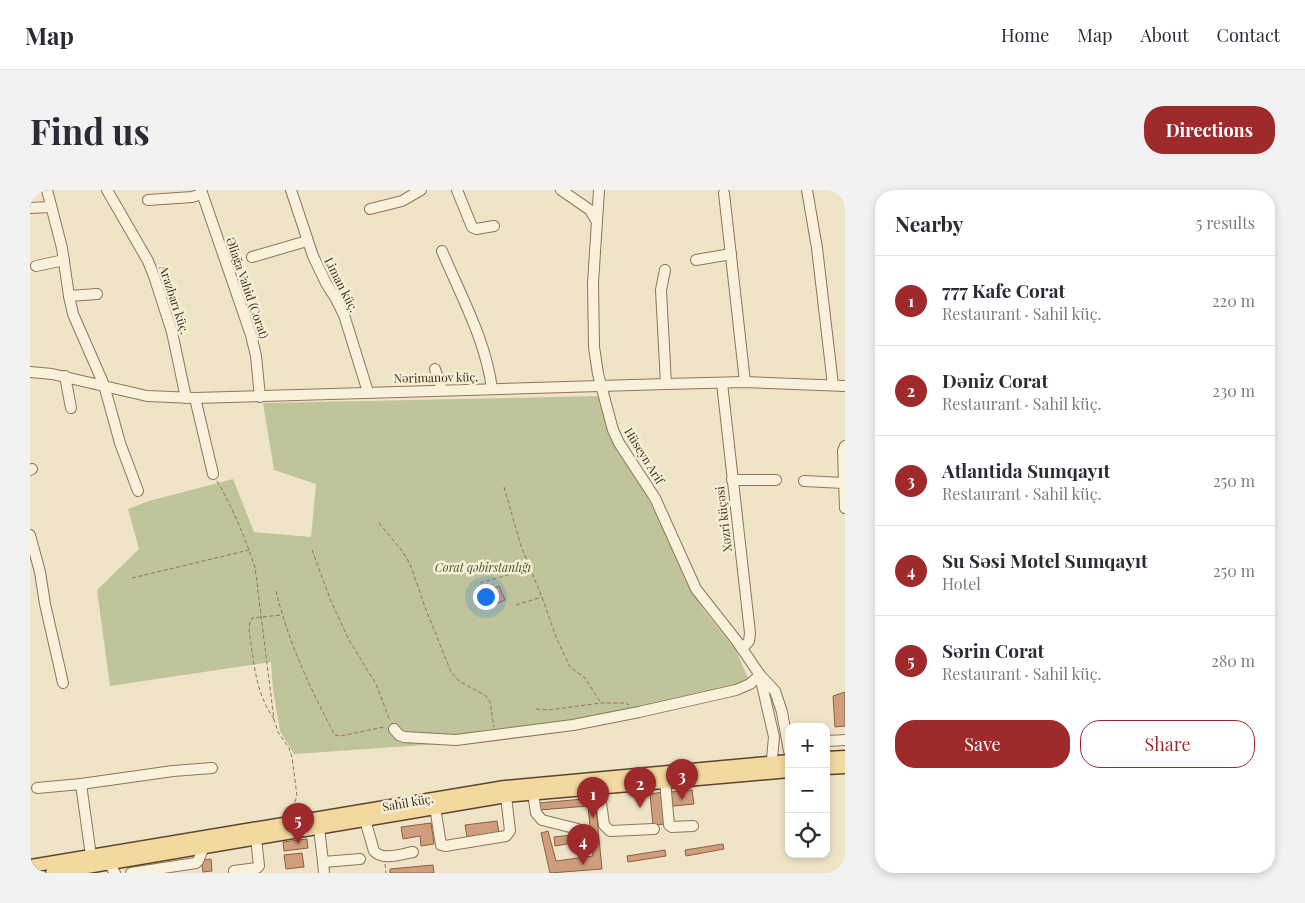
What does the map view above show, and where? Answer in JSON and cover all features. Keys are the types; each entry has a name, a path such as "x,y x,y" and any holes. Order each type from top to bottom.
{"main road":[{"path":"830,758 845,757"},
{"name":"Sahil küç.","path":"52,873 107,868 204,847 506,796 665,781 771,768 785,763"},
{"path":"830,768 845,767"},
{"name":"Sahil küç.","path":"30,866 504,787 771,768 785,771"}],"street":[{"path":"47,190 64,260 73,314 104,385 120,444 138,490"},
{"name":"Arazbarı küç.","path":"107,190 148,261 154,276 213,474"},
{"name":"Liman küç.","path":"292,190 307,241 326,283 341,308 368,392"},
{"path":"370,209 402,201 421,190"},
{"path":"456,190 472,227 476,229 494,226"},
{"path":"561,190 592,213 597,223"},
{"path":"807,190 817,248 832,385"},
{"path":"148,200 192,197 202,192"},
{"name":"Əliağa Vahid (Corat)","path":"202,192 251,335 256,356 260,397"},
{"path":"584,206 594,204 599,193"},
{"name":"Hüseyn Arif","path":"599,193 593,307 594,347 601,387 613,430 618,443 655,498 696,589 778,697 785,731"},
{"path":"724,193 745,382"},
{"path":"30,208 51,206"},
{"path":"252,257 307,241"},
{"path":"442,252 478,336 487,361 492,389"},
{"path":"696,260 732,254"},
{"path":"36,266 64,260"},
{"path":"665,270 661,290 666,384"},
{"path":"69,296 97,294"},
{"path":"435,369 442,390"},
{"name":"Nərimanov küç.","path":"30,372 65,376 147,396 190,398 745,382 845,386"},
{"path":"65,376 71,408"},
{"name":"Xəzri küçəsi","path":"722,383 750,633 749,641 742,649"},
{"path":"845,446 843,451 845,508"},
{"path":"732,480 776,480"},
{"path":"804,481 844,483"},
{"path":"30,535 40,572 45,604 63,683"},
{"path":"394,728 399,735 404,737 456,740 573,725 743,688 760,675 774,738 771,768"},
{"path":"830,742 845,740"},
{"path":"37,788 212,768"},
{"path":"665,781 669,825 672,827 693,826"},
{"path":"81,784 91,856"},
{"path":"599,787 606,829 610,831 654,829"},
{"path":"532,793 538,817 542,820 578,829"},
{"path":"435,807 441,845 444,846 506,836 510,831 506,796"},
{"path":"365,820 374,851 377,855 413,852"},
{"path":"319,828 324,873"},
{"path":"234,872 259,866 256,838"},
{"path":"131,873 196,863 204,847"},
{"path":"323,862 360,859"}],"path":[{"path":"213,474 225,495 250,550 258,581 274,720 278,732 289,748 292,757 297,796 291,811 293,823"},
{"path":"504,487 521,546 542,596 556,637 570,667 585,678 601,703"},
{"path":"379,523 403,552 410,564 425,607 454,677 486,696 490,702 496,735"},
{"path":"132,578 250,550"},
{"path":"276,591 281,614 293,649 335,735 341,736 384,727 394,728 376,684 349,640 331,601 312,550"},
{"path":"480,583 530,568"},
{"path":"516,605 542,596"},
{"path":"274,720 259,692 249,630 252,618 281,614"},
{"path":"536,709 548,710 601,703 626,702 639,712"}],"green space":[{"name":"Corat qəbirstanlığı","path":"601,396 612,441 645,492 673,548 684,578 703,609 735,649 753,689 610,721 483,741 294,754 280,731 273,689 271,662 110,686 97,590 139,549 128,509 149,501 233,479 254,532 311,537 316,484 274,470 263,403"}],"building":[{"path":"499,586 505,600 494,605 488,591"},
{"path":"845,692 845,726 835,727 833,696"},
{"path":"692,790 694,804 673,806 671,792"},
{"path":"663,792 666,824 653,825 650,794"},
{"path":"595,798 602,869 550,873 541,833 548,831 556,861 593,856 588,806 539,810 538,803"},
{"path":"497,821 499,833 467,837 465,825"},
{"path":"431,823 434,844 421,846 420,836 403,839 401,827"},
{"path":"572,835 573,843 555,846 554,837"},
{"path":"307,839 308,848 284,851 283,842"},
{"path":"723,844 724,849 686,856 685,850"},
{"path":"665,850 666,856 628,862 627,856"},
{"path":"302,853 304,867 286,869 284,855"},
{"path":"211,859 212,871 203,872 201,860"},
{"path":"433,865 434,873 390,873 390,869"}],"place":[{"name":"Atlantida Sumqayıt","path":"682,800"},
{"name":"Dəniz Corat","path":"640,808"},
{"name":"777 Kafe Corat","path":"593,818"},
{"name":"Sərin Corat","path":"298,844"},
{"name":"Su Səsi Motel Sumqayıt","path":"583,865"}]}
